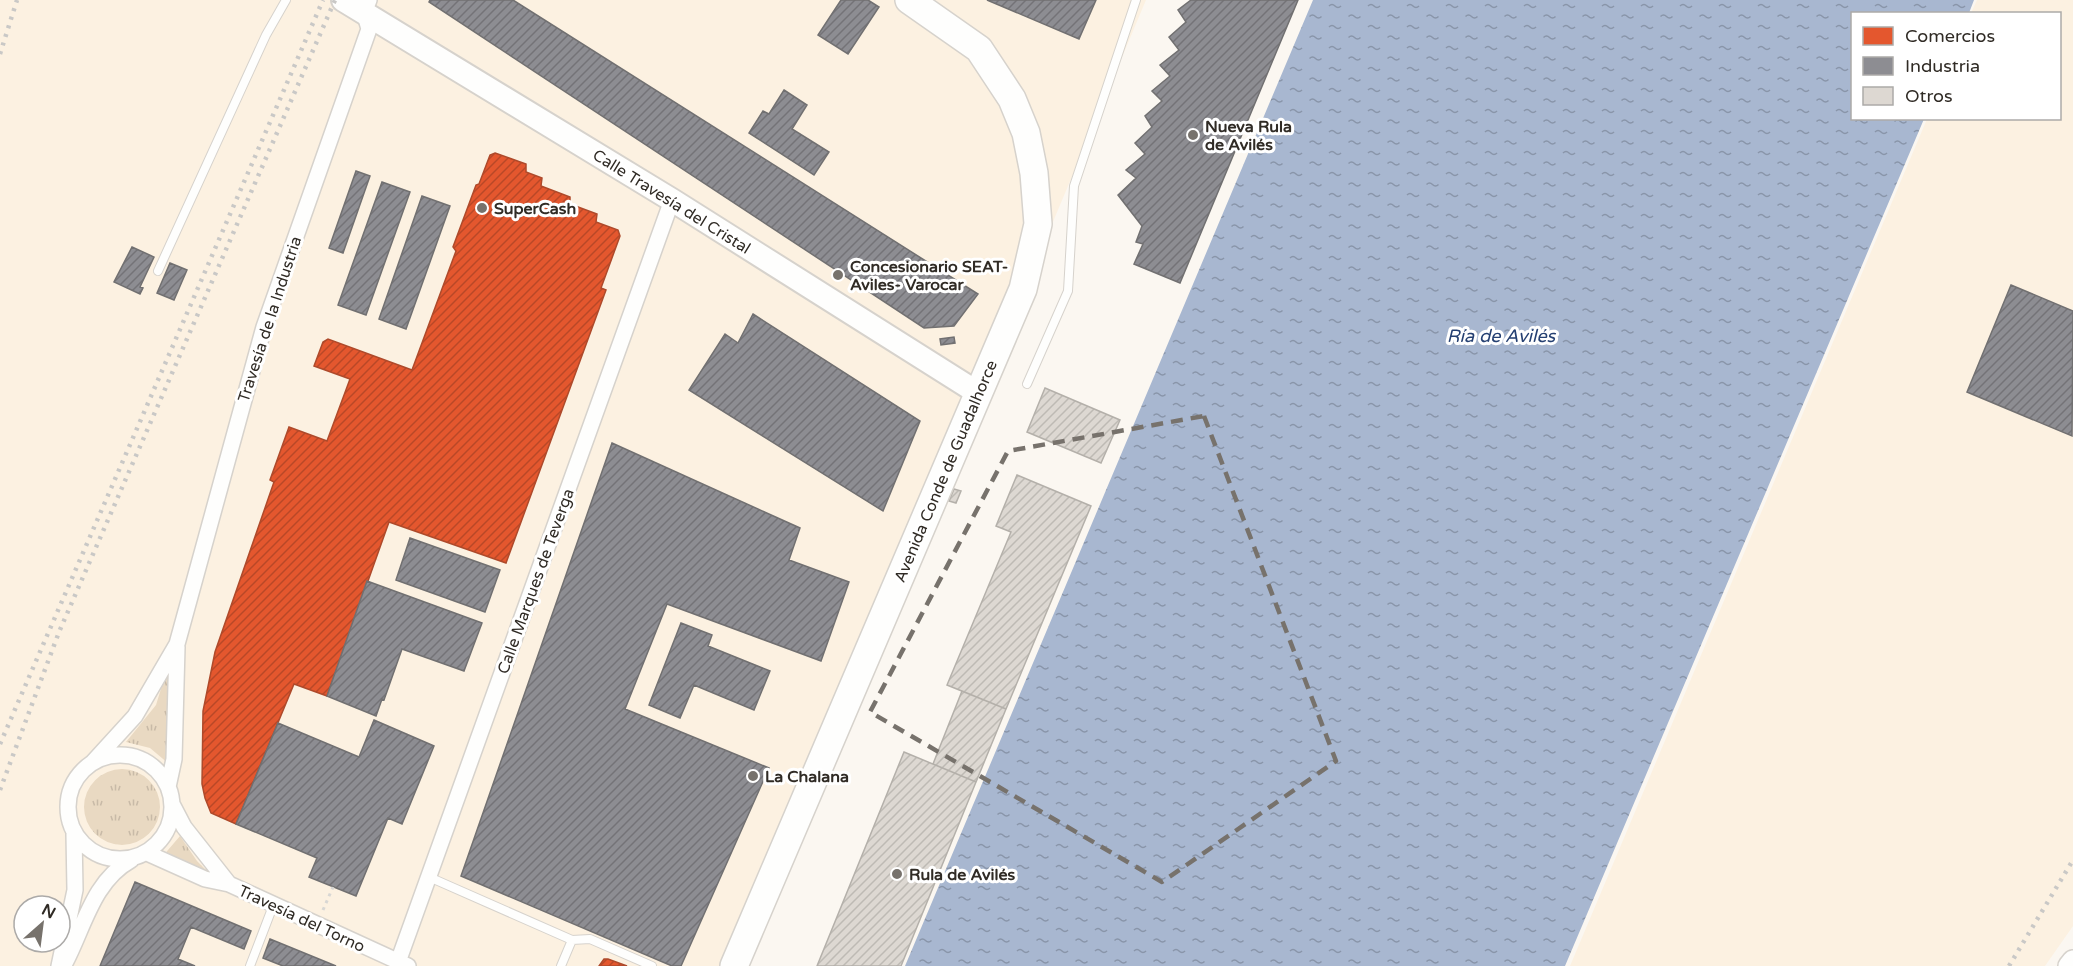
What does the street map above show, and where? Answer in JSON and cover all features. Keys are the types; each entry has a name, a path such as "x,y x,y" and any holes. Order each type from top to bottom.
{"highway":[{"name":"Avenida Conde de Guadalhorce","path":"734,966 1023,289 1038,224 1034,173 1026,133 1012,99 979,49 911,0"}],"main road":[{"name":"Calle Travesía del Cristal","path":"343,0 366,6 978,393"}],"street":[{"name":"Travesía de la Industria","path":"168,787 174,759 177,644 264,327 369,29 366,6"},
{"name":"Calle Marques de Teverga","path":"403,964 429,877 672,200"},
{"name":"Travesía de la Industria","path":"61,966 75,890 74,834 68,819 69,794 80,772 93,762 135,716 177,644"},
{"name":"Travesía de la Industria","path":"61,966 103,884 112,872 140,856 162,838 170,822 172,804 168,787 158,772 144,761 127,755 110,756 93,762"},
{"name":"Travesía del Torno","path":"172,804 184,827 229,884"},
{"path":"74,834 85,847 100,856 116,860 140,856"},
{"name":"Travesía del Torno","path":"140,856 205,879 229,884 403,964"},
{"path":"2069,966 2073,961"}],"lane":[{"path":"158,271 266,36 286,0"},
{"path":"1027,384 1068,291 1074,186 1136,0"},
{"path":"429,877 572,940 590,939 652,966"},
{"path":"250,966 273,906"},
{"path":"562,966 572,940"}],"path":[{"path":"317,925 333,886"}],"highlighted area":[{"path":"1204,416 1336,761 1162,882 870,712 1008,451"}],"shaded area":[{"path":"0,0 1146,0 741,966 0,966"},
{"path":"1977,0 2073,0 2073,926 2045,966 1570,966 1927,120 2061,120 2061,12 1971,12"}],"green space":[{"path":"169,663 169,764 150,748 126,742 156,705"},
{"path":"115,769 129,769 143,775 154,786 160,800 157,822 149,834 129,845 115,845 101,839 90,828 84,814 84,800 90,786 101,775"},
{"path":"180,836 197,861 211,875 162,857"}],"water":[{"name":"Ría de Avilés","path":"1313,0 1974,0 1969,12 1851,12 1851,120 1924,120 1565,966 905,966"}],"building: Comercios":[{"path":"495,153 526,164 526,172 542,178 541,186 570,197 570,204 597,214 596,222 618,230 620,236 601,288 606,290 506,563 389,522 327,696 294,684 236,824 211,813 205,798 202,784 203,711 215,652 274,482 270,480 289,427 327,441 350,379 314,366 323,342 328,339 412,370 456,251 453,247 476,185 479,184 490,155"},
{"path":"604,959 608,959 627,966 599,966"}],"building: Industria":[{"path":"430,0 513,0 978,294 954,326 924,328 429,2"},
{"path":"841,0 868,0 879,7 848,54 818,35"},
{"path":"987,0 1096,0 1079,39"},
{"name":"Nueva Rula de Avilés","path":"1191,0 1298,0 1180,283 1134,264 1143,244 1136,242 1142,226 1118,195 1136,178 1126,170 1145,154 1135,143 1152,127 1145,116 1162,101 1152,91 1170,76 1160,65 1179,50 1169,37 1186,22 1178,10"},
{"path":"784,90 807,105 792,129 829,152 814,175 749,133 763,111 769,114"},
{"path":"356,171 370,176 343,253 329,248"},
{"path":"382,182 410,192 366,315 338,305"},
{"path":"422,196 450,206 406,329 379,319"},
{"path":"132,247 154,257 140,287 143,288 140,294 114,282"},
{"path":"170,263 187,270 174,300 157,293"},
{"path":"2011,285 2073,311 2072,436 1967,392"},
{"path":"753,314 920,421 883,511 689,390 725,334 738,343"},
{"path":"954,337 955,343 941,345 940,339"},
{"path":"612,443 800,528 789,560 849,582 821,661 667,604 625,709 769,768 681,966 672,966 461,876"},
{"path":"410,538 500,570 485,612 396,580"},
{"path":"367,581 482,623 464,671 402,649 376,716 327,696"},
{"path":"681,623 712,635 708,646 770,671 754,710 694,685 680,718 649,705"},
{"path":"374,720 434,746 402,824 388,818 356,896 309,877 317,858 236,824 278,723 359,757"},
{"path":"135,882 251,931 244,949 191,927 178,959 195,966 100,966"},
{"path":"270,939 336,966 283,966 263,958"}],"building: Otros":[{"path":"1045,388 1120,420 1101,463 1027,432"},
{"path":"1017,475 1091,506 1006,709 947,685 1011,532 996,526"},
{"path":"954,489 961,491 956,503 949,501"},
{"path":"962,691 1006,709 976,782 933,764"},
{"name":"Rula de Avilés","path":"904,752 976,782 901,966 817,966"}],"railway":[{"path":"0,54 17,0"},
{"path":"0,744 323,0"},
{"path":"0,790 59,632 335,0"},
{"path":"2009,966 2073,860"}],"place":[{"name":"Nueva Rula de Avilés","path":"1193,135"},
{"name":"SuperCash","path":"482,208"},
{"name":"Concesionario SEAT- Aviles- Varocar","path":"838,275"},
{"name":"La Chalana","path":"753,776"},
{"name":"Rula de Avilés","path":"897,874"}]}
